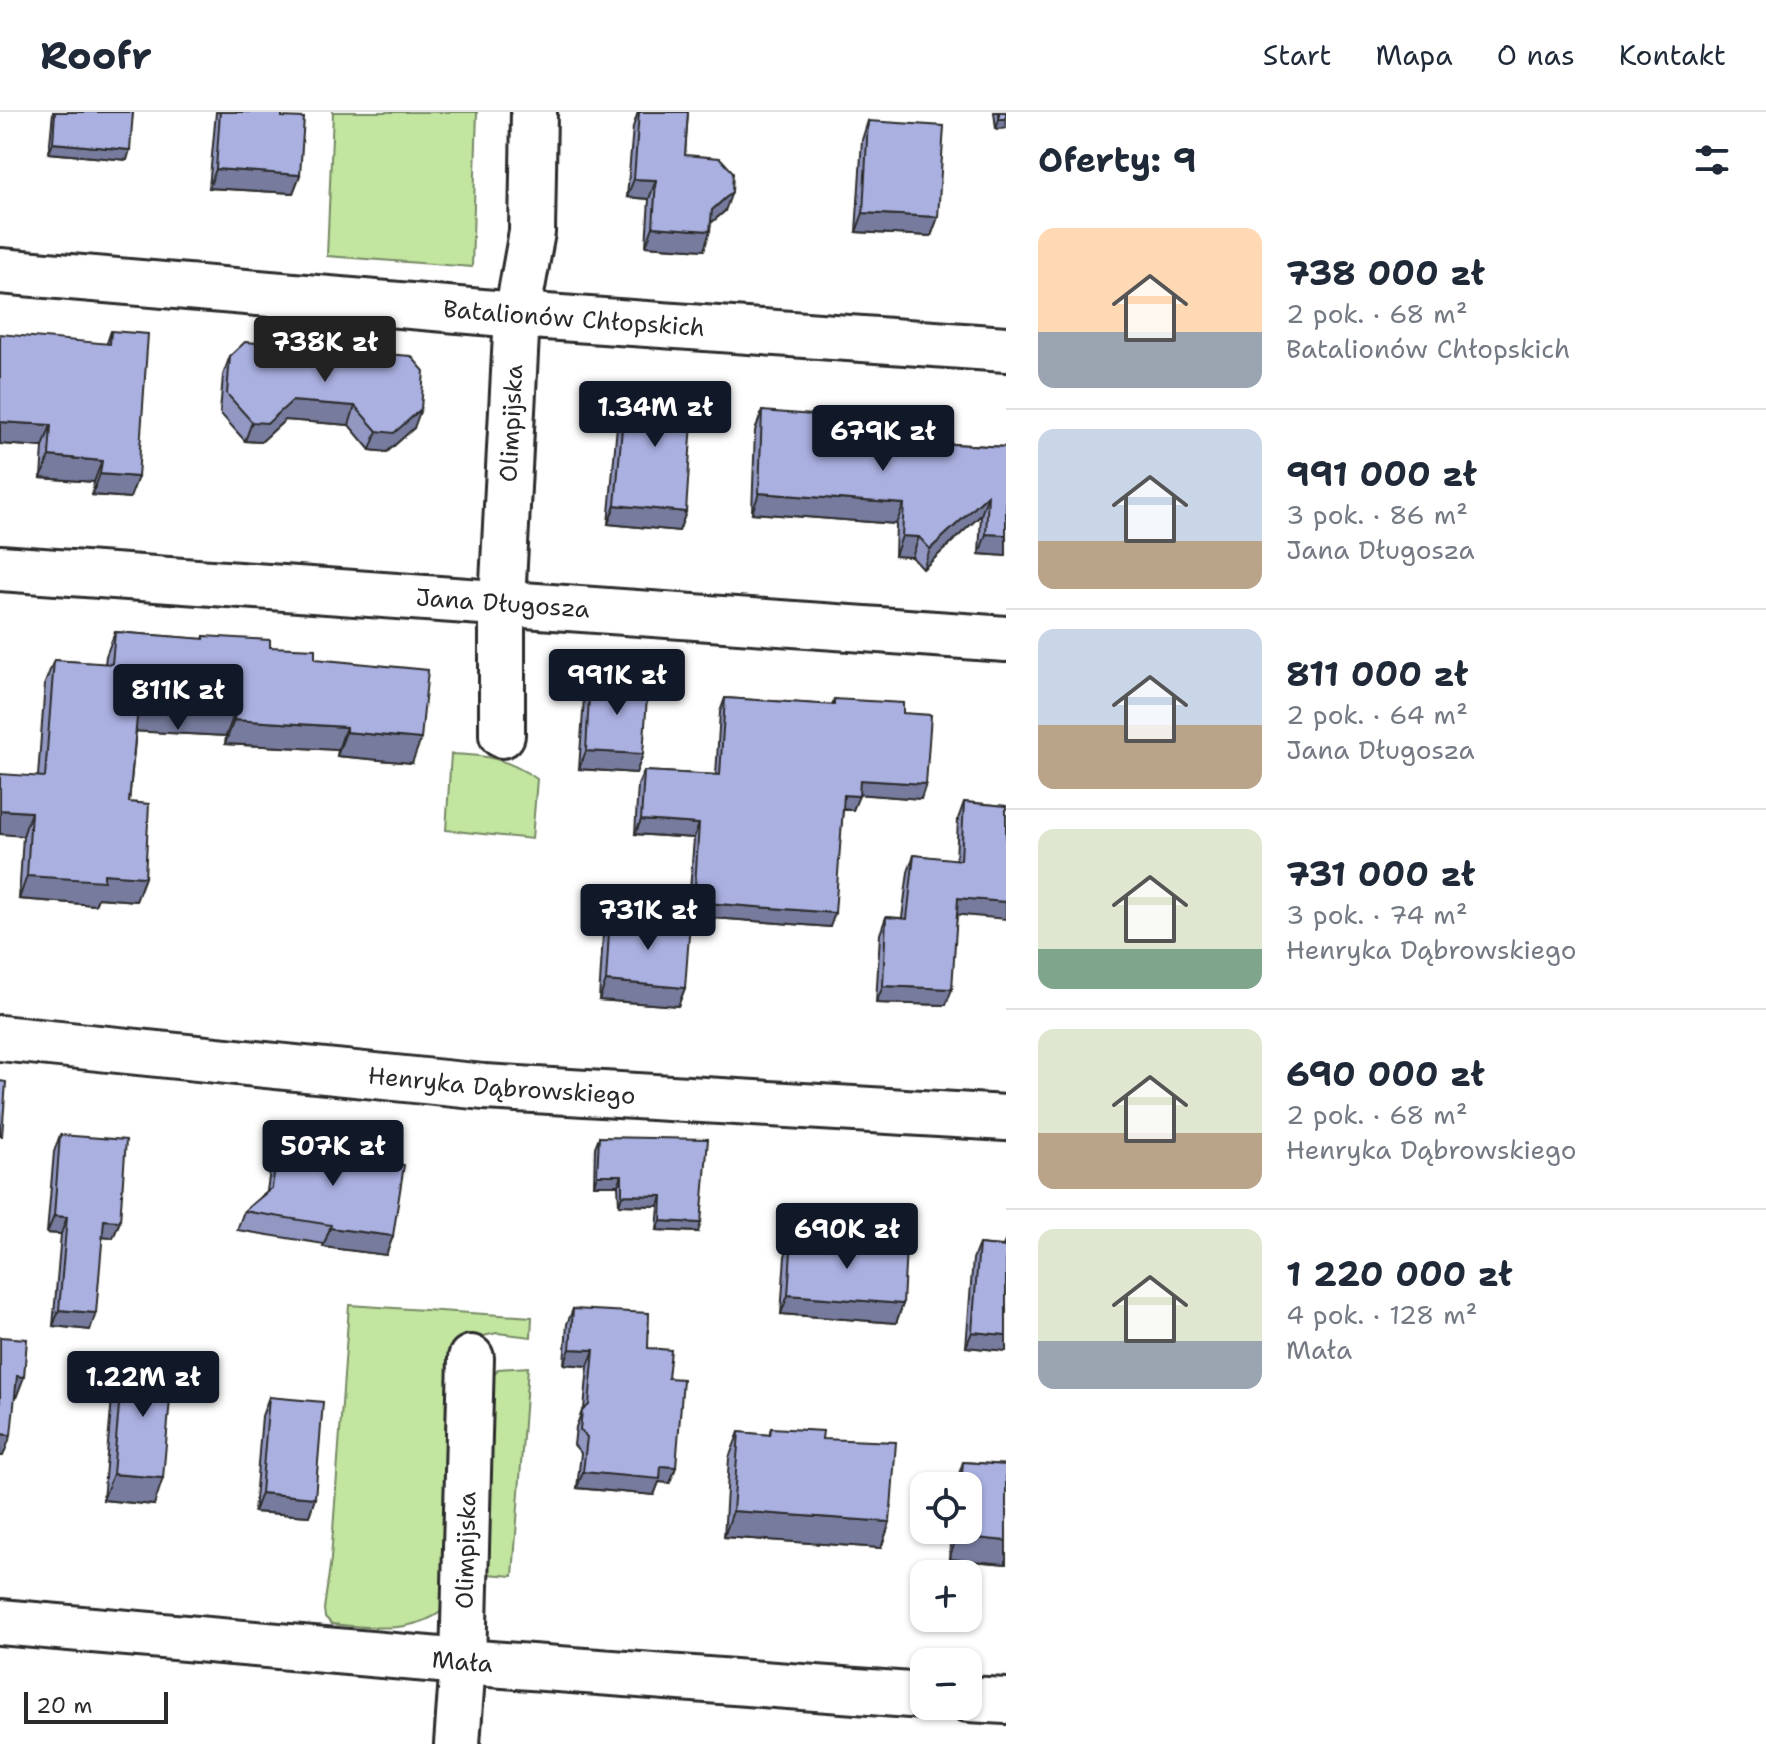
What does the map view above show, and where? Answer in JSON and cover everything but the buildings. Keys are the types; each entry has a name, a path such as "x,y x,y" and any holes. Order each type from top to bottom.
{"street":[{"name":"Olimpijska","path":"502,735 502,602 517,315 532,232 534,112"},
{"name":"Batalionów Chłopskich","path":"0,271 517,315 1006,349"},
{"name":"Jana Długosza","path":"0,568 1006,639"},
{"name":"Henryka Dąbrowskiego","path":"0,1038 484,1087 1006,1118"},
{"name":"Olimpijska","path":"457,1744 463,1662 471,1358"},
{"name":"Mała","path":"0,1622 463,1662 910,1695"},
{"path":"982,1700 1006,1701"}],"green space":[{"path":"333,112 477,112 472,267 327,256"},
{"path":"451,754 497,759 537,779 532,839 446,830"},
{"path":"349,1305 532,1317 531,1337 497,1333 465,1340 449,1605 437,1615 409,1625 378,1628 347,1626 332,1624 325,1617"},
{"path":"528,1367 513,1576 475,1573 489,1383 498,1369"}]}
